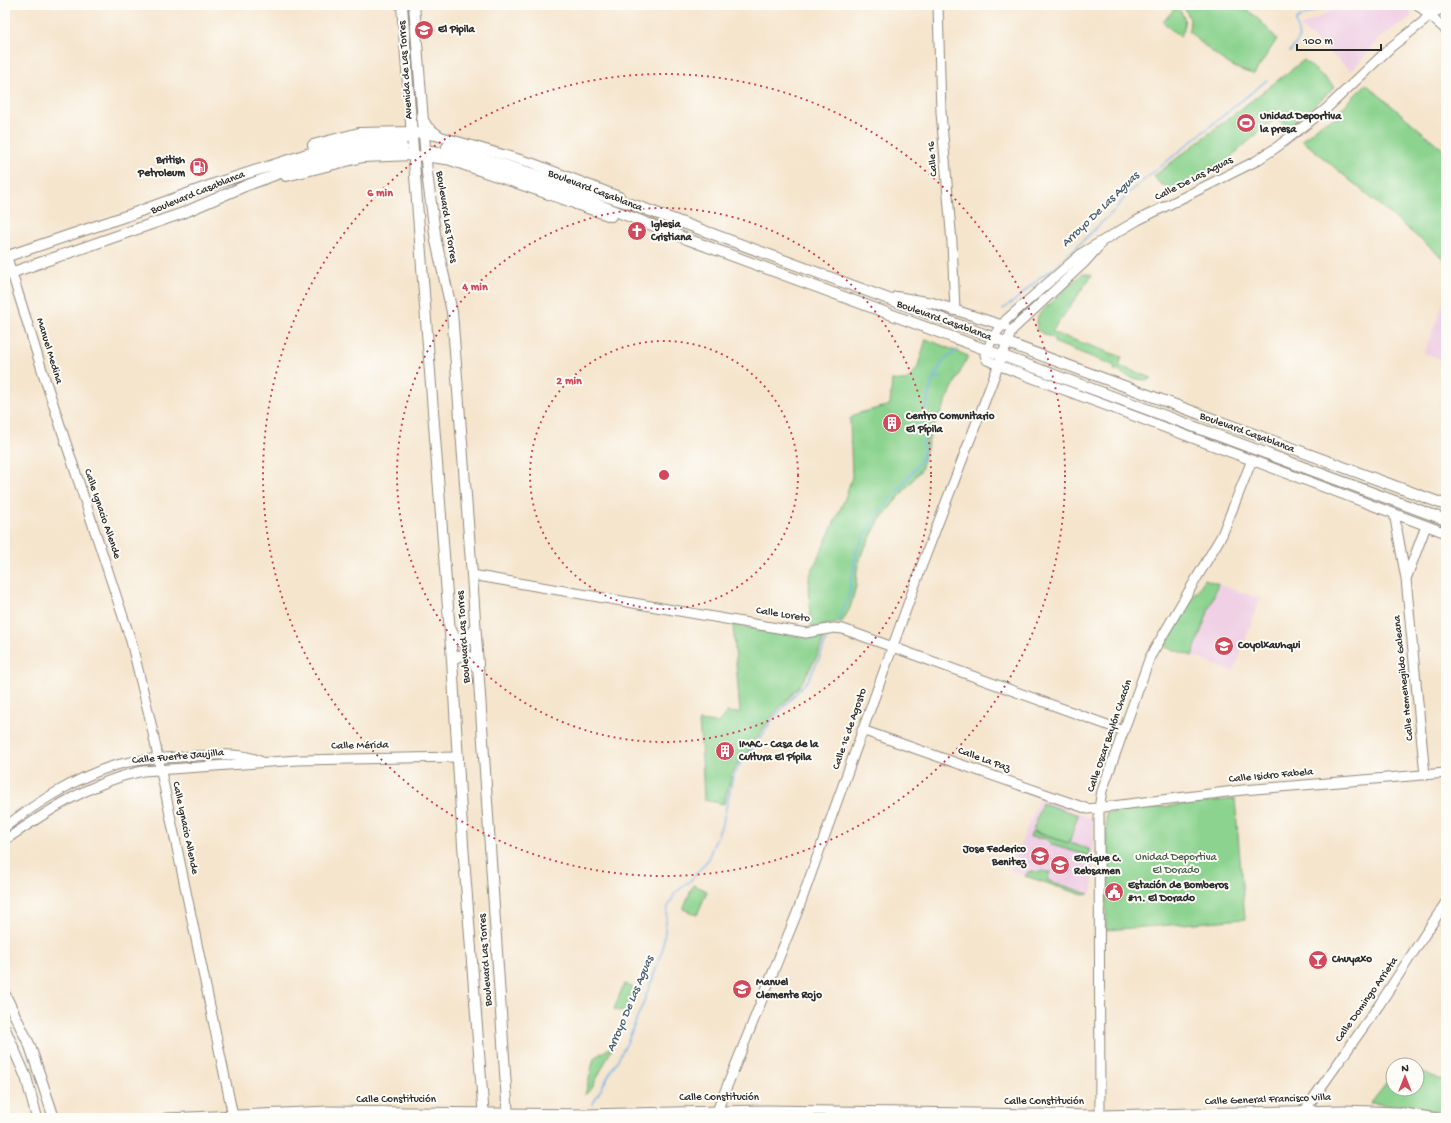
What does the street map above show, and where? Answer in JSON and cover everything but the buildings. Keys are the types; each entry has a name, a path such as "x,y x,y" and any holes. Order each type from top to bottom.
{"main road":[{"name":"Avenida de Las Torres","path":"402,5 413,155"},
{"name":"Avenida de Las Torres","path":"414,5 423,134 429,150"},
{"path":"422,115 427,127 439,136"},
{"path":"264,167 283,156 334,138 377,132 411,132"},
{"name":"Boulevard Casablanca","path":"6,255 264,167 326,148 367,141 403,144 323,157 183,213 9,274"},
{"name":"Boulevard Las Torres","path":"429,150 436,240 451,306 472,575 508,1116"},
{"name":"Boulevard Casablanca","path":"429,150 491,160 637,206 1446,505"},
{"name":"Boulevard Casablanca","path":"429,150 448,154 600,204 636,220 1446,520"},
{"path":"268,178 297,174 363,157 413,155"},
{"name":"Boulevard Las Torres","path":"413,155 452,660 466,888 484,1116"},
{"path":"576,204 618,218 636,220"},
{"path":"877,295 932,303 954,310"},
{"path":"449,624 455,638 461,642 470,639 475,624"},
{"path":"452,660 460,654 469,656 474,662 478,675"},
{"path":"5,995 30,1046 54,1118"},
{"path":"5,1029 24,1071 37,1118"}],"street":[{"name":"Calle 16","path":"938,5 941,112 952,243 954,310"},
{"path":"1418,5 1446,30"},
{"path":"1431,17 1446,7"},
{"path":"1431,17 1446,14"},
{"name":"Calle De Las Aguas","path":"987,349 1001,325 1082,253 1100,244 1138,220 1256,161 1297,133 1346,91 1390,46 1431,17"},
{"path":"411,132 439,136 532,163 609,192 637,206"},
{"path":"413,155 429,150 450,160 576,204"},
{"name":"Calle De Las Aguas","path":"1002,355 1012,330 1084,263 1100,244"},
{"name":"Manuel Medina","path":"6,255 9,274 71,458"},
{"path":"954,310 1012,330"},
{"path":"987,349 985,358 998,365 1394,513 1446,534"},
{"name":"Calle 16 de Agosto","path":"717,1111 797,913 891,648 1002,355"},
{"name":"Calle Ignacio Allende","path":"71,458 131,641 158,758 232,1116"},
{"name":"Calle Oscar Baylón Chacón","path":"1100,1116 1099,808 1108,771 1154,649 1222,535 1252,460"},
{"name":"Calle Hemenegildo Galeana","path":"1394,513 1406,580 1425,775"},
{"name":"Calle Hemenegildo Galeana","path":"1406,580 1426,526"},
{"name":"Calle Loreto","path":"472,575 806,633 839,628 1124,731"},
{"name":"Calle La Paz","path":"862,730 1088,809 1099,808"},
{"name":"Calle Fuerte Jaujilla","path":"5,826 80,780 113,766 141,760 205,755 249,760"},
{"name":"Calle Mérida","path":"249,760 261,762 458,757"},
{"name":"Calle Fuerte Jaujilla","path":"5,840 44,814 94,786 126,774 249,760"},
{"name":"Calle Isidro Fabela","path":"1099,808 1243,790 1446,773"},
{"name":"Calle Domingo Arrieta","path":"1305,1110 1383,998 1446,902"},
{"name":"Calle General Francisco Villa","path":"1100,1116 1209,1116 1305,1110 1344,1110 1386,1112 1437,1118"},
{"name":"Calle Constitución","path":"166,1118 328,1111 484,1116 717,1111 811,1115 1100,1116"},
{"name":"Calle Constitución","path":"322,1118 339,1112"}],"shaded area":[{"path":"1342,5 1406,5 1410,9 1411,17 1377,39 1376,44 1351,71 1300,27"},
{"path":"1446,296 1446,361 1424,353"},
{"path":"1218,584 1260,599 1234,672 1192,656"},
{"path":"1039,798 1093,819 1093,890 1091,893 1083,895 1010,871"}],"green space":[{"path":"1221,4 1240,6 1255,16 1277,39 1254,74 1236,68 1219,58 1189,32 1190,19 1183,5"},
{"path":"1176,7 1184,17 1184,29 1180,37 1163,22"},
{"name":"Unidad Deportiva la presa","path":"1304,60 1335,87 1288,128 1276,118 1214,171 1174,190 1159,183 1154,176"},
{"path":"1366,84 1446,152 1446,261 1302,140 1322,123 1341,116 1341,109"},
{"path":"1083,273 1092,275 1052,332 1122,357 1119,366 1152,378 1143,380 1128,376 1114,370 1115,366 1053,342 1055,339 1036,330 1038,315"},
{"path":"926,339 968,356 931,432 921,470 879,521 862,553 857,569 856,586 850,608 842,622 813,628 810,623 809,577 844,501 852,477 850,419 856,414 890,405 892,380 906,381 917,369"},
{"path":"1205,579 1218,584 1192,656 1165,647 1182,614"},
{"path":"733,625 807,638 825,635 818,655 801,684 770,719 749,751 737,765 732,774 724,804 704,800 699,721 718,723 727,712 740,713"},
{"name":"Unidad Deportiva El Dorado","path":"1235,799 1245,919 1106,930 1106,813"},
{"path":"1042,803 1078,815 1069,843 1089,849 1089,856 1052,845 1046,839 1030,837 1032,832 1068,843 1033,831"},
{"path":"1028,872 1050,872 1047,880 1089,894 1083,895 1025,876"},
{"path":"693,885 707,891 697,915 683,909"},
{"path":"624,984 637,989 628,1014 614,1009"},
{"path":"614,1045 592,1088 585,1095 594,1058"},
{"path":"1425,1073 1446,1082 1446,1113 1371,1103 1385,1085 1385,1097 1425,1097"}],"waterway":[{"path":"1290,52 1299,39 1296,21 1300,17 1325,6"},
{"name":"Arroyo De Las Aguas","path":"1003,309 1018,298 1039,278 1053,269 1116,209 1128,193 1267,80"},
{"path":"933,379 944,360 958,350"},
{"name":"Arroyo De Las Aguas","path":"837,622 848,599 857,550 875,517 915,469 923,456 925,409 933,379 943,377"},
{"name":"Arroyo De Las Aguas","path":"592,1105 627,1043 644,1001 662,953 668,907 675,893 690,881 707,861 723,822 733,777 740,764 761,738 771,721 808,680 820,657 826,640"}],"tunnel":[{"path":"404,140 431,144"}],"place":[{"name":"El Pipila","path":"424,30"},
{"name":"Unidad Deportiva la presa","path":"1246,123"},
{"name":"British Petroleum","path":"199,167"},
{"name":"Iglesia Cristiana","path":"637,231"},
{"name":"Centro Comunitario El Pípila","path":"892,423"},
{"name":"Coyolxauhqui","path":"1224,646"},
{"name":"IMAC - Casa de la Cultura El Pípila","path":"725,751"},
{"name":"Jose Federico Benitez","path":"1040,856"},
{"name":"Enrique C. Rebsamen","path":"1060,865"},
{"name":"Estación de Bomberos #11. El Dorado","path":"1114,892"},
{"name":"Chuyaxo","path":"1318,960"},
{"name":"Manuel Clemente Rojo","path":"742,989"}]}
